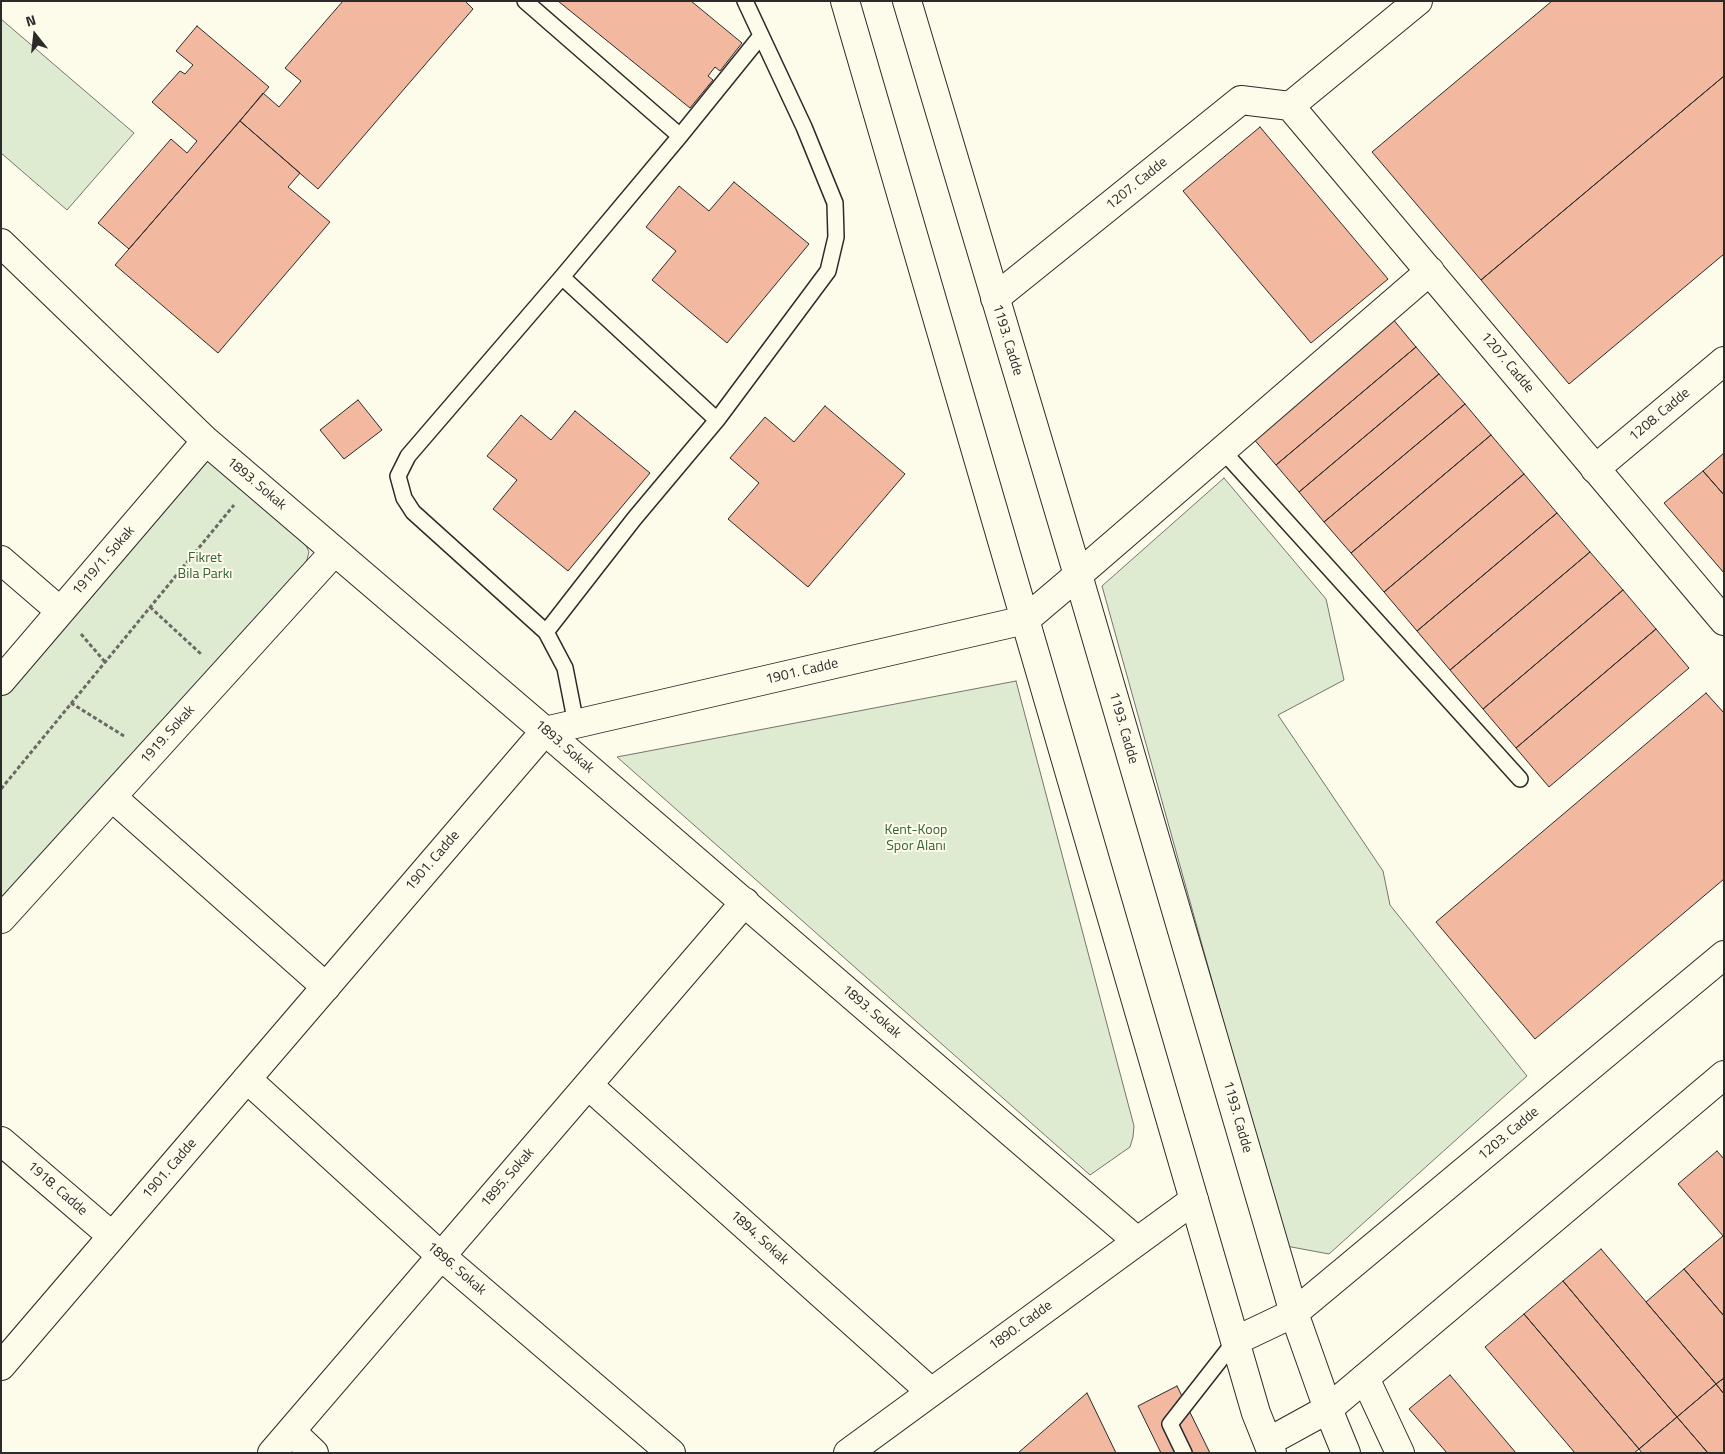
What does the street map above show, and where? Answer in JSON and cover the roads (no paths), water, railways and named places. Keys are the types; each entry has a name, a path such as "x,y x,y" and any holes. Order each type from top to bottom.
{"street":[{"path":"845,1 1256,1413 1270,1447 1328,1409 1724,1075"},
{"name":"1193. Cadde","path":"907,1 1078,575 1294,1313 1328,1409 1346,1453"},
{"path":"1290,106 1418,1"},
{"name":"1207. Cadde","path":"995,298 1241,100 1290,106 1724,621"},
{"name":"1893. Sokak","path":"1,243 206,441 546,731 1137,1241"},
{"path":"1025,620 1430,271"},
{"name":"1208. Cadde","path":"1596,469 1724,362"},
{"name":"1919/1. Sokak","path":"1,680 206,441"},
{"name":"1919. Sokak","path":"1,919 335,551"},
{"path":"1,560 60,611"},
{"name":"1901. Cadde","path":"1,1366 546,731 1025,620"},
{"path":"112,797 326,987"},
{"name":"1895. Sokak","path":"272,1453 745,902"},
{"name":"1203. Cadde","path":"1235,1341 1294,1313 1724,955"},
{"name":"1896. Sokak","path":"247,1079 441,1256 671,1453"},
{"name":"1894. Sokak","path":"588,1085 931,1392"},
{"name":"1918. Cadde","path":"1,1141 112,1236"},
{"name":"1890. Cadde","path":"848,1453 1194,1200"},
{"path":"1365,1378 1400,1453"},
{"path":"290,1431 314,1453"}],"lane":[{"path":"525,1 680,136"},
{"path":"546,632 634,519 717,420 828,270 836,237 836,203 804,127 760,37 745,1"},
{"path":"576,724 565,668 546,632 413,512 404,498 398,476 408,456 562,277 760,37"},
{"path":"562,277 717,420"},
{"path":"1222,450 1520,779"},
{"path":"1184,1453 1170,1424 1235,1341"}],"park label":[{"name":"Fikret Bila Parkı","path":"205,568"},
{"name":"Kent-Koop Spor Alanı","path":"916,840"}]}
